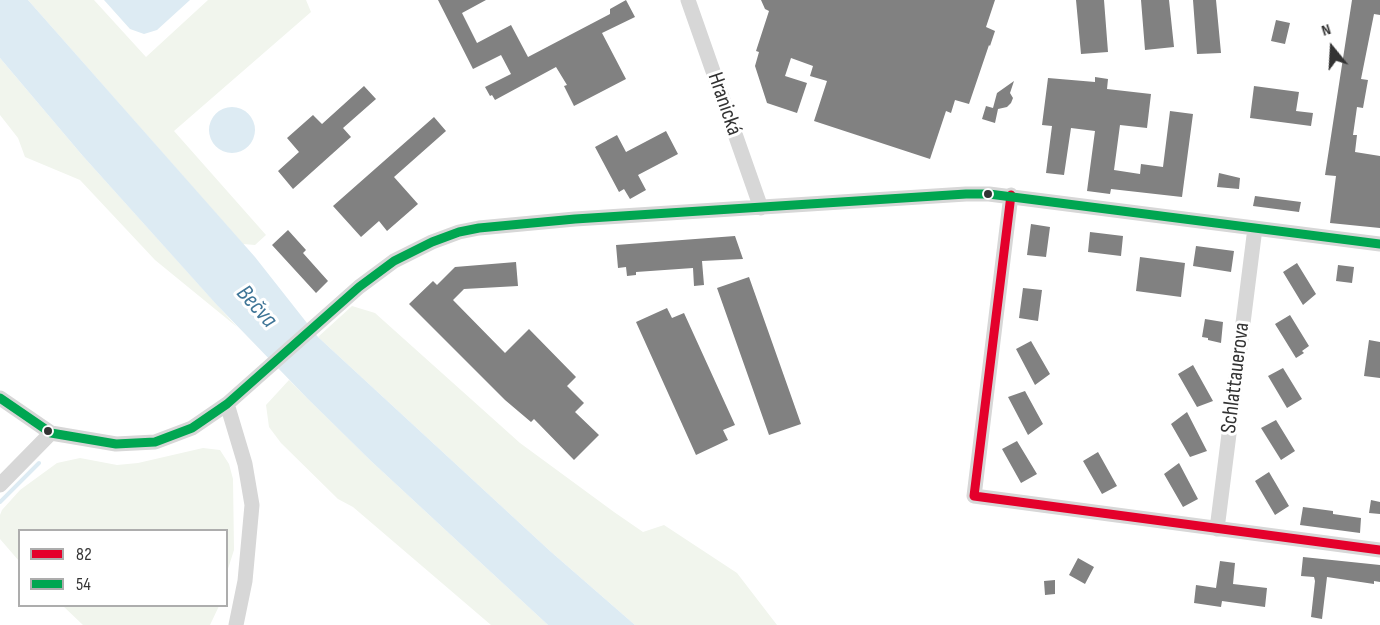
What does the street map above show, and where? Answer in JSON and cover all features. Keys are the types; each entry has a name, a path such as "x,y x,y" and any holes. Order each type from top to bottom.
{"street":[{"name":"Hranická","path":"687,0 761,208"},
{"path":"0,398 51,434 116,444 155,442 192,428 227,404 359,287 405,254 469,230 575,219 966,194 1011,195 1380,243"},
{"path":"1011,195 975,496 1380,550"},
{"name":"Schlattauerova","path":"1217,529 1254,228"},
{"path":"227,404 246,464 252,505 245,580 236,625"},
{"path":"0,485 51,434"}],"shaded area":[{"path":"28,0 94,0 146,57 208,0 306,0 311,12 174,131 266,235 255,245 243,244"},
{"path":"0,58 82,155 237,327 155,260 80,180 25,157 18,138 0,115"},
{"path":"352,306 375,313 520,443 614,512 643,532 664,525 737,573 777,625 635,625 550,551 318,337"},
{"path":"289,380 371,461 548,625 491,625 353,507 338,499 281,443 269,427 266,405"},
{"path":"203,448 220,450 229,464 233,479 234,550 228,569 228,529 18,529 18,560 0,539 2,510 20,490 57,463 80,458 117,465 138,463"},
{"path":"64,607 219,607 210,625 83,625"}],"water":[{"name":"Bečva","path":"0,0 28,0 255,257 318,337 550,551 635,625 548,625 371,461 216,304 82,155 0,58"},
{"path":"104,0 190,0 157,30 144,34 130,29"},
{"path":"232,107 241,108 249,113 254,121 254,139 249,147 241,152 232,153 223,152 215,147 210,139 209,130 210,121 215,113 223,108"}],"building":[{"path":"438,0 486,0 462,13 477,43 511,25 528,57 610,14 610,9 626,0 635,17 602,33 626,79 574,106 564,86 567,85 556,67 495,100 485,87 511,74 501,55 473,69"},
{"path":"761,0 995,0 986,27 995,31 969,104 955,100 951,113 946,111 930,159 814,121 827,81 810,76 813,66 791,58 785,76 807,83 797,113 767,103 755,66 759,52 756,51 769,11 765,9"},
{"path":"1076,0 1104,0 1108,52 1081,54"},
{"path":"1141,0 1169,0 1174,47 1145,50"},
{"path":"1193,0 1216,0 1221,53 1197,54"},
{"path":"1352,0 1380,0 1380,15 1374,14 1361,79 1368,80 1363,108 1357,107 1353,135 1357,135 1355,152 1380,156 1380,228 1330,223 1336,176 1325,175"},
{"path":"1276,20 1290,23 1285,44 1271,41"},
{"path":"1095,77 1108,79 1107,89 1151,94 1147,128 1120,125 1114,170 1140,174 1141,164 1163,167 1170,111 1193,114 1182,197 1111,189 1110,194 1087,191 1095,131 1071,128 1064,175 1046,173 1052,126 1042,125 1048,78 1095,82"},
{"path":"1014,81 1010,93 1013,98 1011,103 1007,107 998,109 995,123 982,119 986,106 993,108 997,93"},
{"path":"364,86 376,99 343,128 351,137 293,189 278,171 299,152 287,138 313,115 322,124"},
{"path":"1254,86 1299,92 1296,111 1313,113 1311,126 1250,118"},
{"path":"434,117 446,131 394,177 418,204 387,231 379,221 361,237 333,206"},
{"path":"666,131 678,154 638,175 646,190 630,199 624,189 619,192 595,147 617,135 626,152"},
{"path":"1219,173 1240,178 1239,189 1217,187"},
{"path":"1255,196 1301,202 1299,212 1253,206"},
{"path":"1031,224 1050,227 1046,257 1027,255"},
{"path":"288,230 306,250 303,253 328,281 316,293 272,245"},
{"path":"1090,232 1123,236 1121,256 1088,252"},
{"path":"735,236 743,259 702,261 704,285 694,286 693,268 636,272 636,275 627,276 626,267 618,268 616,245"},
{"path":"1196,246 1234,251 1231,272 1193,266"},
{"path":"1140,257 1185,263 1181,297 1136,291"},
{"path":"516,262 518,286 464,289 453,300 505,353 529,329 576,377 567,386 584,403 575,412 599,435 574,460 534,419 531,422 505,400 409,304 433,281 437,285 455,267"},
{"path":"1297,263 1316,294 1303,305 1283,272"},
{"path":"1338,265 1354,267 1352,283 1336,281"},
{"path":"749,277 801,424 769,435 717,288"},
{"path":"1023,288 1042,290 1038,321 1019,318"},
{"path":"667,308 672,318 684,313 735,425 723,430 728,440 696,455 636,322"},
{"path":"1290,315 1309,346 1296,358 1275,324"},
{"path":"1205,319 1223,322 1221,343 1202,337"},
{"path":"1369,340 1380,342 1380,378 1364,376"},
{"path":"1031,341 1050,374 1035,385 1016,349"},
{"path":"1193,365 1213,401 1197,407 1178,374"},
{"path":"1283,368 1302,399 1287,408 1268,376"},
{"path":"1025,391 1043,424 1028,435 1008,397"},
{"path":"1187,412 1207,451 1190,457 1171,424"},
{"path":"1276,420 1295,451 1281,460 1261,428"},
{"path":"1017,441 1037,474 1021,483 1002,449"},
{"path":"1098,452 1117,486 1102,494 1083,461"},
{"path":"1179,463 1198,499 1183,507 1164,474"},
{"path":"1269,472 1289,506 1275,515 1255,481"},
{"path":"1371,500 1380,502 1380,514 1369,513"},
{"path":"1303,507 1361,518 1360,533 1300,525"},
{"path":"1303,557 1380,565 1380,582 1374,581 1374,584 1327,577 1322,619 1311,617 1315,581 1314,577 1301,576"},
{"path":"1078,558 1094,567 1085,584 1069,575"},
{"path":"1220,561 1235,563 1233,584 1267,588 1265,607 1222,601 1221,607 1194,603 1196,585 1216,588"},
{"path":"1055,580 1055,594 1045,595 1044,581"}],"waterway":[{"path":"0,502 39,463"}],"transit line":[{"name":"54","path":"0,398 51,433 116,444 155,442 192,428 227,404 359,287 394,261 432,242 459,232 479,228 575,219 989,194 1380,244"},
{"name":"82","path":"1011,195 974,496 1380,550"}]}
